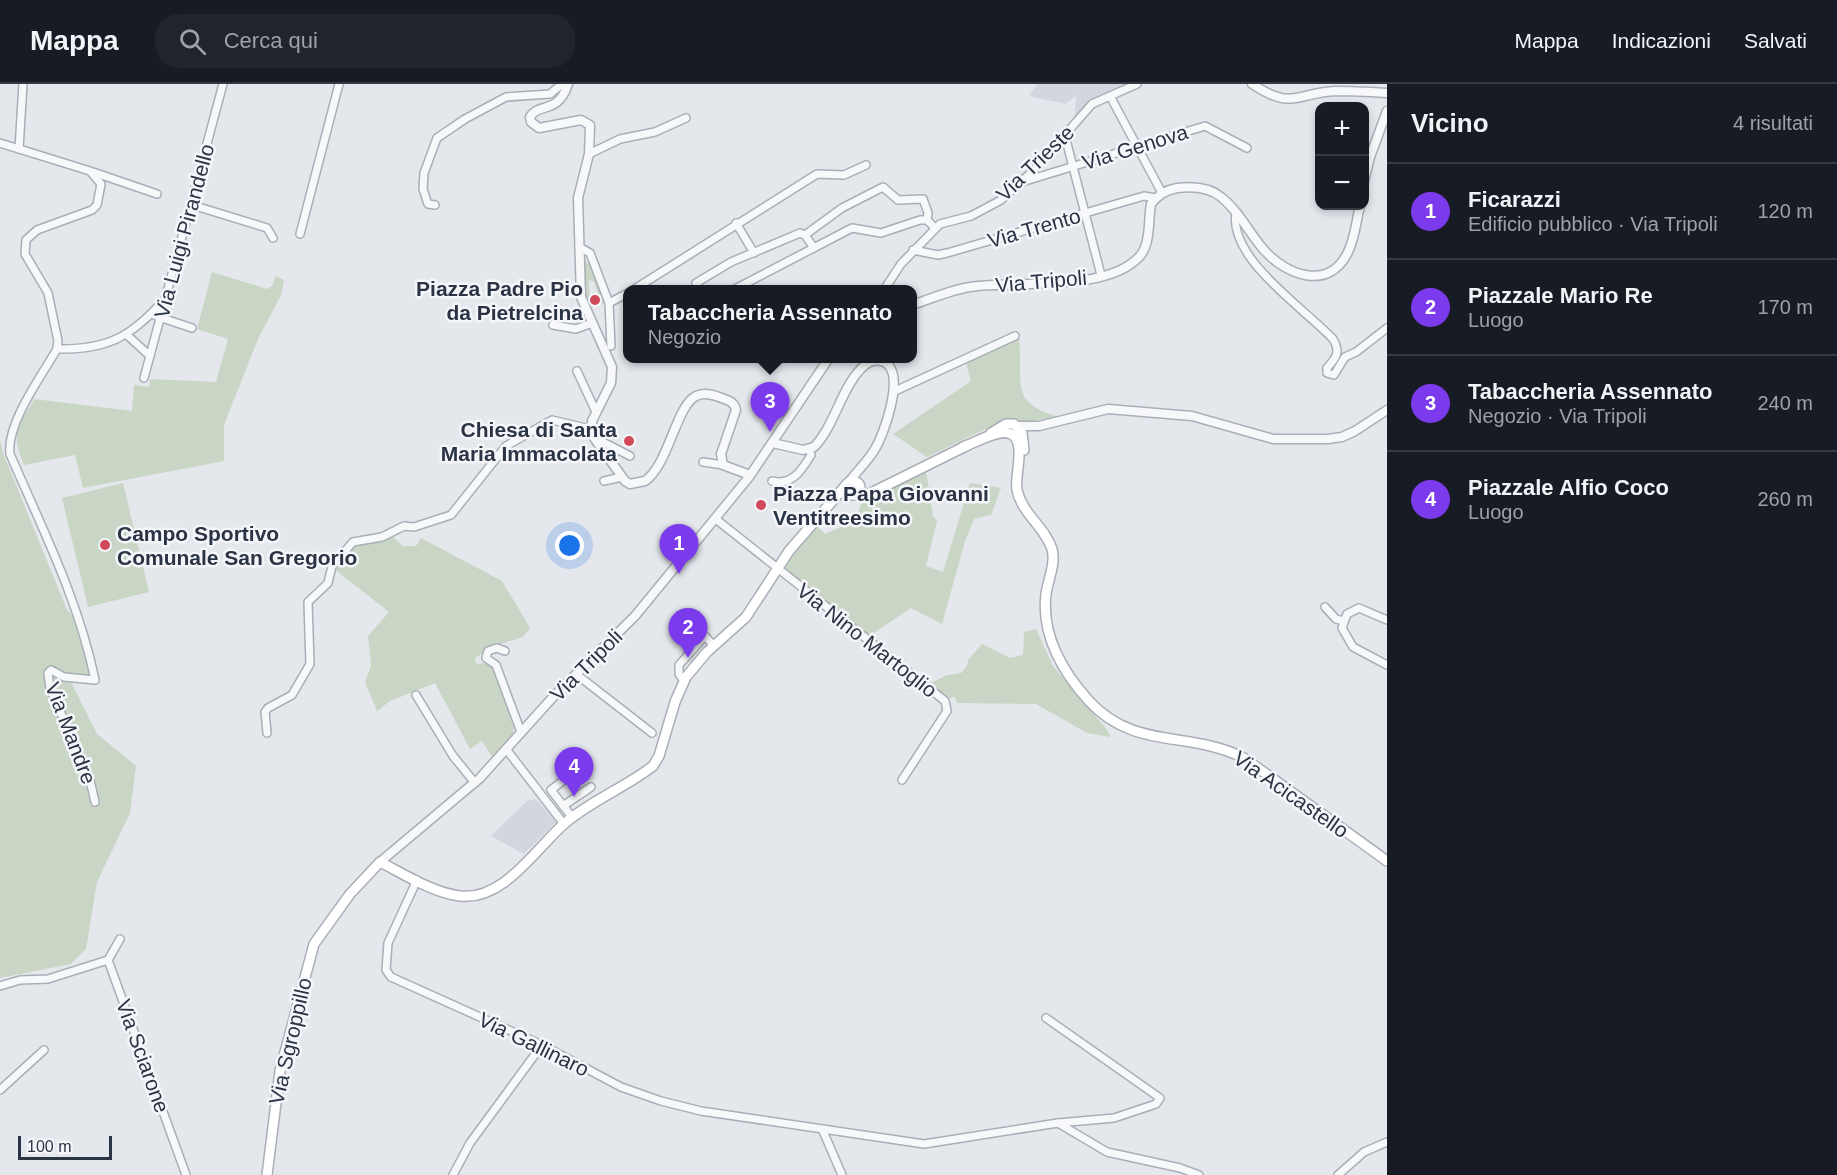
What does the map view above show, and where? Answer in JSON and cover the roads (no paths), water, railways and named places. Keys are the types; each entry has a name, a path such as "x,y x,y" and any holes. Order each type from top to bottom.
{"main road":[{"path":"380,862 417,880 460,896 486,893 508,878 572,817 653,765 659,756 684,681 714,646 746,617 777,568 829,506 843,494 852,489 865,496 1006,424 1020,429 1024,451 1017,475"},
{"path":"963,447 1002,433 1013,435 1019,448 1017,475"},
{"name":"Via Acicastello","path":"1017,475 1017,492 1024,509 1052,550 1053,560 1045,606 1049,638 1060,659 1086,696 1109,720 1133,732 1226,749 1244,758 1387,861"},
{"name":"Via Tripoli","path":"314,944 350,894 380,862"},
{"name":"Via Sgroppillo","path":"267,1175 280,1071 314,944"}],"street":[{"path":"19,148 23,84"},
{"name":"Via Luigi Pirandello","path":"144,378 223,84"},
{"path":"300,234 339,84"},
{"path":"435,205 428,204 423,189 423,179 425,166 437,138 483,108 506,97 549,94 562,84"},
{"path":"567,84 560,101 532,114 531,122 539,128 546,128 586,120 591,132 589,154 578,198 581,297 609,357 612,376 590,429 597,443 622,477 630,484 651,478 690,400 703,393 731,401 736,410 721,454 723,465"},
{"name":"Via Trieste","path":"888,285 913,250 935,228 985,209 1020,183 1092,104 1137,84"},
{"path":"1252,84 1266,88 1289,100 1335,91 1387,93"},
{"path":"1110,96 1138,146 1159,195 1199,188 1222,197 1264,250 1277,263 1290,271 1312,277 1331,272 1343,261 1351,247 1359,210"},
{"path":"1369,164 1387,111"},
{"path":"589,154 620,139 655,132 686,118"},
{"name":"Via Genova","path":"1020,183 1205,126 1247,148"},
{"path":"1065,136 1101,275"},
{"path":"0,142 157,194"},
{"path":"641,285 817,174 844,175 866,165"},
{"path":"90,171 101,184 97,205 78,216 37,230 24,246 27,260 50,299 58,334 57,349 89,348 127,335 166,298"},
{"path":"805,235 842,208 883,187 898,200 922,199 928,213 927,220"},
{"name":"Via Trento","path":"913,250 938,255 947,253 1144,196 1159,195"},
{"name":"Via Tripoli","path":"917,303 969,287 1074,282 1119,270 1140,257 1144,249 1151,204 1159,195"},
{"path":"192,205 267,228 273,238"},
{"path":"1236,213 1234,224 1254,265 1333,339 1338,352 1337,358 1327,368 1327,373 1334,375 1345,357 1356,352 1387,328"},
{"path":"927,220 935,228"},
{"path":"743,285 852,228 881,233 927,220"},
{"path":"736,224 754,253"},
{"path":"697,285 696,283 731,262 800,233 805,235 814,248"},
{"path":"579,247 590,253 609,303 611,346"},
{"path":"609,303 623,295"},
{"path":"151,314 192,328"},
{"path":"553,325 576,329 592,323"},
{"path":"127,335 150,356"},
{"path":"895,391 1015,336"},
{"name":"Via Mandre","path":"57,349 26,403 8,443 10,454 79,614 95,680 64,677 51,670 49,678 60,713 90,780 94,802"},
{"name":"Via Tripoli","path":"380,862 475,783 576,674 635,616 717,520 773,443 826,363"},
{"path":"773,443 796,450 809,449 817,445 856,376 869,363"},
{"path":"852,489 876,447 895,391 889,365 884,363"},
{"path":"577,371 596,412"},
{"path":"976,443 1003,429 1040,426 1108,410 1192,416 1273,439 1328,439 1342,437 1355,431 1387,410"},
{"path":"267,734 265,712 292,695 310,664 308,602 328,583 332,566 353,542 382,537 404,526 414,527 451,515 500,451 546,422 557,420 590,429"},
{"path":"597,443 601,441 630,456"},
{"path":"772,481 788,481 797,474 811,454 809,449"},
{"path":"703,462 723,465 750,475"},
{"path":"604,481 622,477"},
{"name":"Via Nino Martoglio","path":"717,520 945,701 947,711 902,780"},
{"path":"1325,607 1336,619 1344,621"},
{"path":"1387,620 1359,608 1347,614 1344,621 1344,635 1353,647 1387,665"},
{"path":"505,651 497,648 488,651 486,658 496,665 521,732"},
{"path":"576,674 652,733"},
{"path":"416,695 453,756 475,783"},
{"path":"506,749 564,824"},
{"path":"569,776 551,790 572,817"},
{"path":"563,806 591,787"},
{"name":"Via Gallinaro","path":"417,880 388,943 386,970 390,976 542,1045 621,1087 661,1101 701,1111 823,1131 924,1143 1114,1118 1156,1104 1160,1098 1046,1018"},
{"path":"0,986 20,980 48,979 108,960 120,939"},
{"name":"Via Sciarone","path":"108,960 186,1175"},
{"path":"453,1175 470,1143 542,1045"},
{"path":"0,1090 44,1050"},
{"path":"1058,1124 1107,1152 1180,1168 1199,1175"},
{"path":"823,1131 842,1175"},
{"path":"1338,1175 1364,1152 1387,1142"}],"place":[{"name":"Piazza Padre Pio da Pietrelcina","path":"595,300"},
{"name":"Tabaccheria Assennato","path":"770,432"},
{"name":"Chiesa di Santa Maria Immacolata","path":"629,441"},
{"name":"Piazza Papa Giovanni Ventitreesimo","path":"761,505"},
{"name":"Campo Sportivo Comunale San Gregorio","path":"105,545"},
{"name":"Ficarazzi","path":"679,574"},
{"name":"Piazzale Mario Re","path":"688,658"},
{"name":"Piazzale Alfio Coco","path":"574,797"}]}
